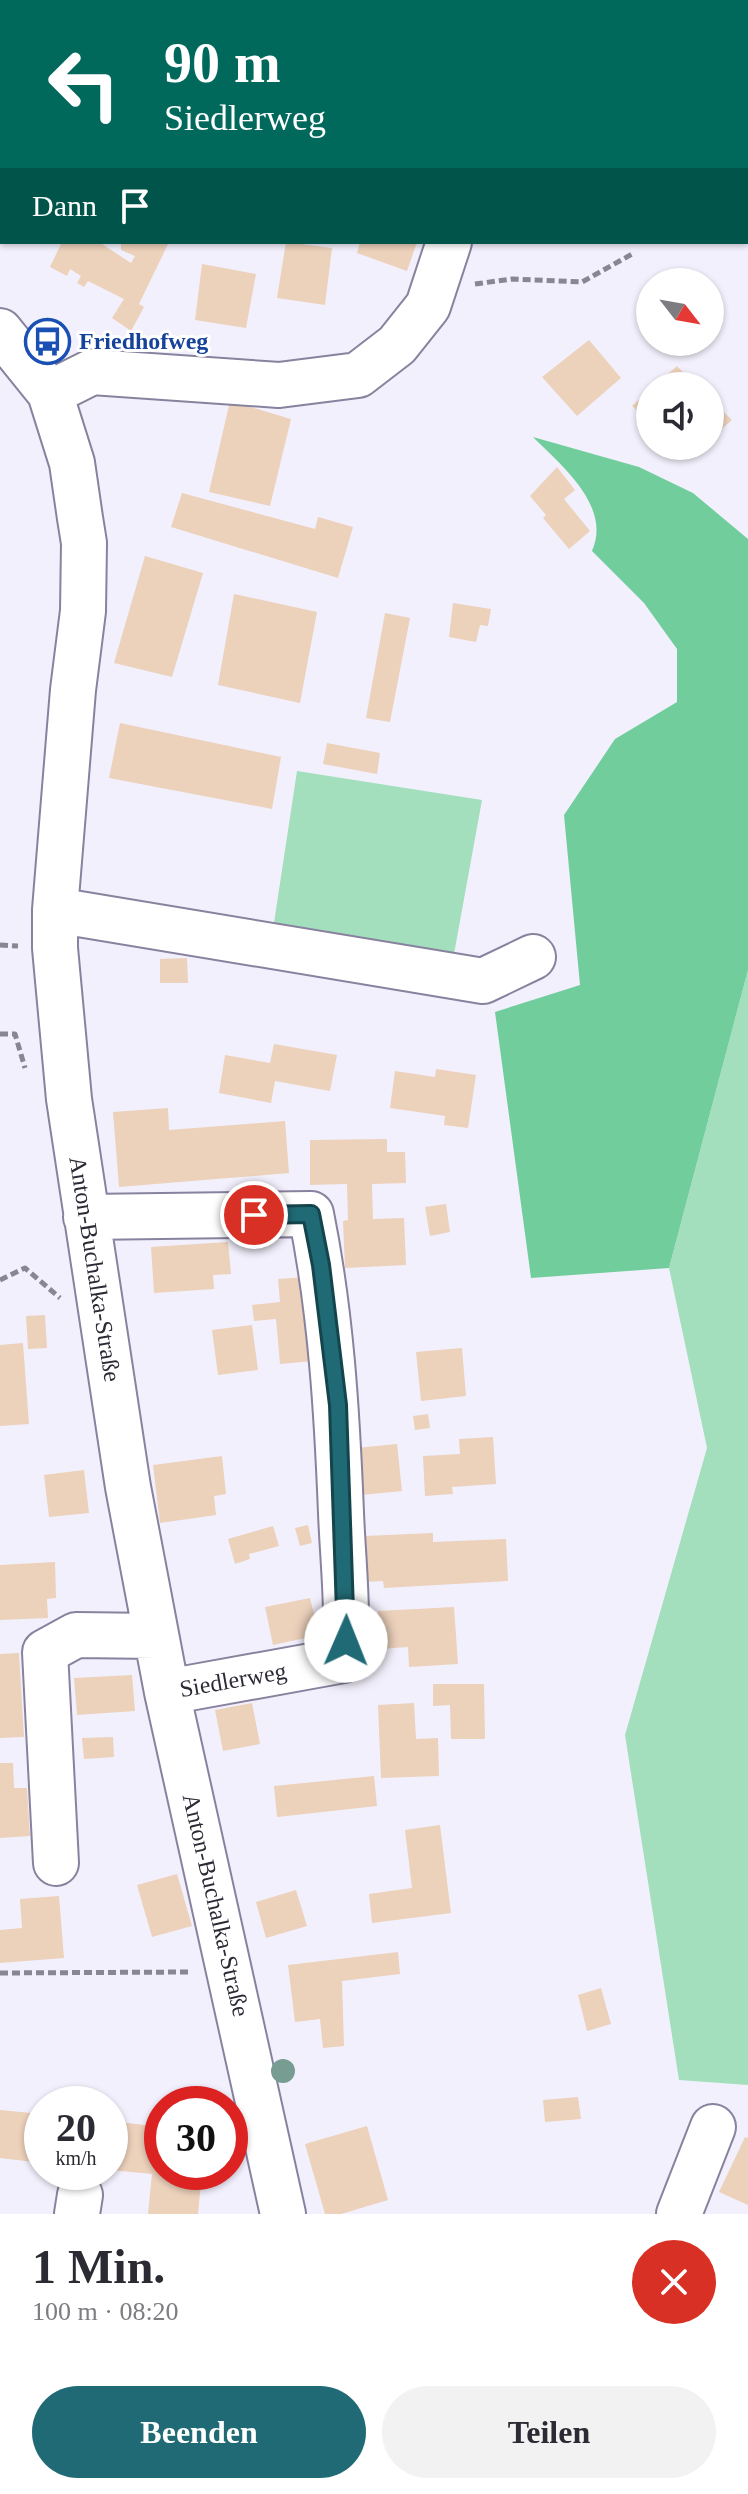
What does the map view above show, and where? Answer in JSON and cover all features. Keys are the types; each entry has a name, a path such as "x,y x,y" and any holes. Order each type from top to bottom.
{"street":[{"path":"50,393 92,372 279,385 358,375 397,345 428,306 448,244"},
{"name":"Anton-Buchalka-Straße","path":"0,331 50,393 72,463 84,543 83,611 73,690 55,910 55,948 69,1099 128,1487 156,1636 283,2214"},
{"path":"55,910 483,981 533,957"},
{"name":"Siedlerweg","path":"86,1217 311,1214 321,1265 338,1405 348,1621 344,1660 167,1692"},
{"path":"56,1863 45,1652 76,1635 156,1636"},
{"path":"679,2214 713,2127"}],"path":[{"path":"428,306 469,285 512,279 582,282 634,253"},
{"path":"0,1280 25,1268 65,1302 100,1301"},
{"path":"0,1973 151,1975"}],"green space":[{"path":"533,437 639,467 693,493 748,539 748,970 669,1268 531,1278 495,1012 580,985 564,815 615,739 677,702 677,649 644,603 592,551 596,534 590,503 569,474"},
{"path":"297,771 482,800 452,965 272,936"},
{"path":"748,970 748,2085 679,2080 625,1735 707,1448 669,1268"}],"building":[{"path":"61,244 102,244 131,263 135,256 121,250 121,244 168,244 139,304 144,307 131,331 112,318 124,299 88,281 84,287 77,283 81,276 70,269 67,276 50,267"},
{"path":"286,244 332,248 325,305 277,298"},
{"path":"359,244 416,244 407,271 357,253"},
{"path":"202,264 256,274 246,328 195,320"},
{"path":"589,340 621,378 577,416 542,377"},
{"path":"230,401 291,419 270,506 209,492"},
{"path":"724,412 732,420 724,427"},
{"path":"557,467 575,490 564,499 590,531 569,549 543,518 546,515 530,496"},
{"path":"182,493 315,529 318,517 353,527 338,578 171,527"},
{"path":"145,556 203,573 172,677 114,663"},
{"path":"234,594 317,612 300,703 218,685"},
{"path":"453,603 491,609 488,626 480,625 476,642 449,637"},
{"path":"385,613 410,618 390,722 366,718"},
{"path":"120,723 281,757 272,809 109,778"},
{"path":"327,743 380,753 377,774 323,764"},
{"path":"187,958 188,983 160,983 160,959"},
{"path":"274,1044 337,1055 330,1091 275,1081 271,1103 219,1093 225,1055 270,1063"},
{"path":"436,1069 476,1075 468,1128 444,1125 445,1116 390,1108 395,1071 435,1077"},
{"path":"168,1108 169,1130 285,1121 289,1173 119,1187 113,1112"},
{"path":"387,1139 387,1152 405,1152 406,1183 372,1184 373,1219 404,1218 406,1265 345,1268 343,1221 348,1220 347,1184 310,1185 310,1140"},
{"path":"446,1204 450,1232 430,1236 425,1207"},
{"path":"228,1242 231,1274 213,1275 214,1289 154,1293 151,1247"},
{"path":"306,1277 314,1361 280,1364 276,1319 254,1321 252,1305 280,1302 278,1279"},
{"path":"45,1315 47,1348 28,1349 26,1316"},
{"path":"252,1325 258,1370 218,1375 212,1330"},
{"path":"23,1343 29,1424 0,1426 0,1345"},
{"path":"462,1348 466,1396 421,1401 416,1352"},
{"path":"428,1414 430,1428 415,1430 413,1416"},
{"path":"493,1437 496,1484 452,1487 453,1494 425,1496 423,1456 460,1454 459,1439"},
{"path":"397,1444 402,1491 361,1495 356,1448"},
{"path":"222,1456 226,1494 214,1496 216,1515 160,1523 153,1465"},
{"path":"84,1470 89,1513 49,1517 44,1475"},
{"path":"308,1525 312,1543 300,1546 295,1528"},
{"path":"273,1526 279,1546 249,1554 250,1559 235,1564 228,1539"},
{"path":"433,1533 433,1542 506,1539 508,1581 384,1588 383,1581 366,1582 364,1536"},
{"path":"55,1562 56,1598 47,1599 48,1618 0,1620 0,1565"},
{"path":"310,1598 319,1635 273,1645 265,1607"},
{"path":"454,1607 458,1664 409,1667 408,1647 380,1649 378,1611"},
{"path":"19,1653 24,1737 0,1738 0,1654"},
{"path":"132,1675 135,1711 77,1715 74,1678"},
{"path":"433,1684 484,1684 485,1739 451,1739 450,1705 433,1706"},
{"path":"252,1703 260,1744 223,1751 215,1710"},
{"path":"414,1703 416,1739 438,1738 439,1776 381,1778 378,1705"},
{"path":"113,1737 114,1757 84,1759 82,1738"},
{"path":"0,1763 13,1763 14,1788 27,1788 30,1836 0,1838"},
{"path":"374,1776 377,1806 277,1817 274,1786"},
{"path":"440,1825 451,1913 372,1923 369,1894 412,1888 405,1830"},
{"path":"177,1874 192,1926 152,1937 137,1885"},
{"path":"296,1890 307,1926 266,1938 256,1902"},
{"path":"59,1896 64,1958 0,1963 0,1930 22,1928 20,1899"},
{"path":"398,1952 400,1974 342,1981 344,2046 323,2048 320,2019 295,2022 288,1965"},
{"path":"601,1988 611,2024 587,2031 578,1995"},
{"path":"578,2097 581,2119 545,2122 543,2100"},
{"path":"0,2110 24,2112 24,2161 0,2158"},
{"path":"128,2123 144,2125 144,2173 128,2172"},
{"path":"367,2126 388,2200 341,2214 325,2214 305,2144"},
{"path":"745,2137 748,2138 748,2205 719,2192"},
{"path":"150,2190 200,2190 198,2214 148,2214"}],"place":[{"name":"Friedhofweg","path":"48,341"}],"route":[{"path":"254,1215 311,1214 321,1265 338,1405 348,1621 346,1641"}]}
